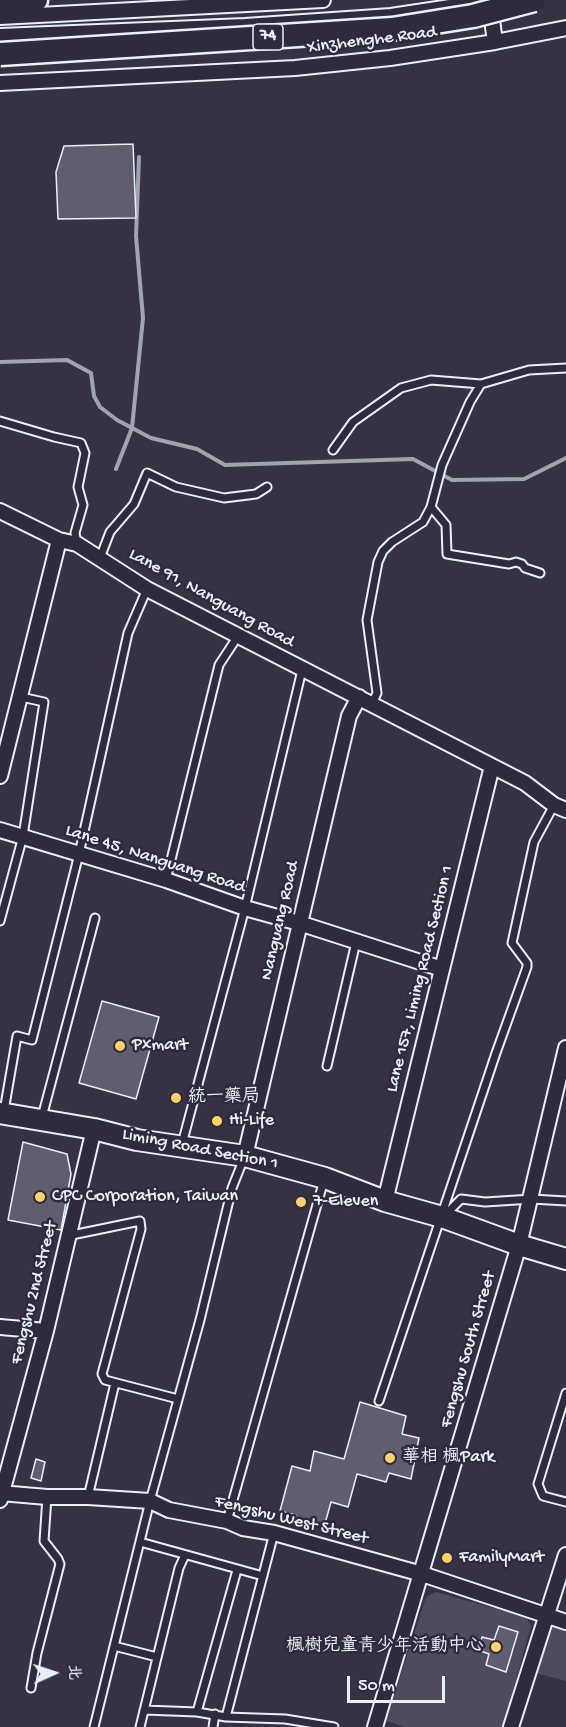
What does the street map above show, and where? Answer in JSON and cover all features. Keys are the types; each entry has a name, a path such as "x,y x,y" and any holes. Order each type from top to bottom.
{"highway":[{"path":"0,2 36,0"},
{"name":"74","path":"0,54 392,29 472,15 534,0"}],"main road":[{"name":"Liming Road Section 1","path":"2,1113 94,1129 137,1140 245,1156 325,1178 385,1201 442,1217 519,1245 566,1259"}],"street":[{"path":"0,17 322,0"},
{"path":"0,36 245,26 391,16 489,1 495,42"},
{"path":"260,2 262,25"},
{"path":"244,3 245,26"},
{"name":"Xinzhenghe Road","path":"0,83 295,68 390,58 495,42 566,28"},
{"name":"Lane 91, Nanguang Road","path":"0,511 59,540 77,544 147,589 525,783 560,808"},
{"path":"0,776 59,540"},
{"name":"Nanguang Road","path":"245,1156 349,716 366,700"},
{"name":"Lane 157, Liming Road Section 1","path":"385,1201 492,766"},
{"name":"Lane 45, Nanguang Road","path":"0,830 166,880 245,908 442,969"},
{"name":"Fengshu South Street","path":"378,1726 532,1199 566,1048"},
{"name":"Fengshu 2nd Street","path":"1,1495 46,1331 94,1129"},
{"path":"0,1327 46,1331"},
{"name":"Fengshu West Street","path":"1,1495 150,1501 191,1515 274,1533 422,1574 566,1622"},
{"path":"511,1727 566,1555"}],"lane":[{"path":"333,450 353,422 401,388 431,380 482,384 529,370 566,368"},
{"path":"366,700 377,693 367,620 378,562 386,547 423,522 431,507 442,465 470,402 482,384"},
{"path":"0,421 54,438 81,443 85,453 78,487 83,505 75,533 77,544"},
{"path":"100,558 110,532 134,504 147,473 176,487 224,498 256,494 267,488"},
{"path":"431,507 446,525 447,554 509,564 516,562 540,573"},
{"path":"2,1113 17,1036 32,1040 79,854 128,633 147,589"},
{"path":"166,880 219,665 238,636"},
{"path":"182,1147 245,908 302,670"},
{"path":"0,921 23,836 44,702 21,697"},
{"path":"379,1401 527,967 527,963 512,943 534,842 560,808"},
{"path":"41,1120 95,918"},
{"path":"327,1066 356,942"},
{"path":"94,1727 150,1501 200,1320 232,1188 245,1156"},
{"path":"227,1521 325,1178"},
{"path":"442,1217 461,1199 485,1202 532,1199 566,1201"},
{"path":"68,1236 140,1221 141,1229 102,1374 105,1380 178,1399"},
{"path":"88,1497 115,1383"},
{"path":"566,1393 538,1484 543,1496 566,1502"},
{"path":"32,1688 37,1653 60,1564 44,1541 47,1497"},
{"path":"226,1717 274,1533"},
{"path":"140,1542 263,1576"},
{"path":"140,1727 179,1568 185,1555"},
{"path":"197,1712 237,1570"},
{"path":"114,1646 157,1656"},
{"path":"144,1710 285,1719 334,1727"},
{"path":"213,1727 215,1714"}],"shaded area":[{"path":"436,1592 526,1617 531,1626 503,1727 405,1727 386,1721 426,1597"},
{"path":"554,1624 566,1627 566,1681 535,1673"}],"building":[{"path":"133,144 136,218 58,219 56,172 64,146"},
{"path":"102,1001 159,1017 136,1099 79,1083"},
{"name":"CPC Corporation, Taiwan","path":"23,1142 67,1154 71,1174 61,1230 8,1220"},
{"name":"華相 楓Park","path":"360,1402 406,1416 402,1434 419,1438 411,1479 389,1473 386,1482 357,1474 348,1507 331,1502 324,1527 296,1520 296,1515 280,1511 292,1466 310,1471 314,1451 344,1459"},
{"path":"36,1459 45,1462 41,1481 31,1478"},
{"name":"楓樹兒童青少年活動中心","path":"499,1626 518,1632 506,1672 486,1665 489,1654 478,1650 482,1637 494,1640"}],"waterway":[{"path":"116,469 132,428 143,318 136,236 139,157"},
{"path":"0,362 67,360 91,373 94,396 100,407 117,420 151,438 197,449 225,465 413,459 452,480 524,479 566,458"}],"place":[{"name":"Pxmart","path":"120,1046"},
{"name":"統一藥局","path":"176,1098"},
{"name":"Hi-Life","path":"217,1121"},
{"name":"CPC Corporation, Taiwan","path":"40,1197"},
{"name":"7-Eleven","path":"301,1202"},
{"name":"華相 楓Park","path":"390,1458"},
{"name":"FamilyMart","path":"447,1558"},
{"name":"楓樹兒童青少年活動中心","path":"496,1647"}]}
